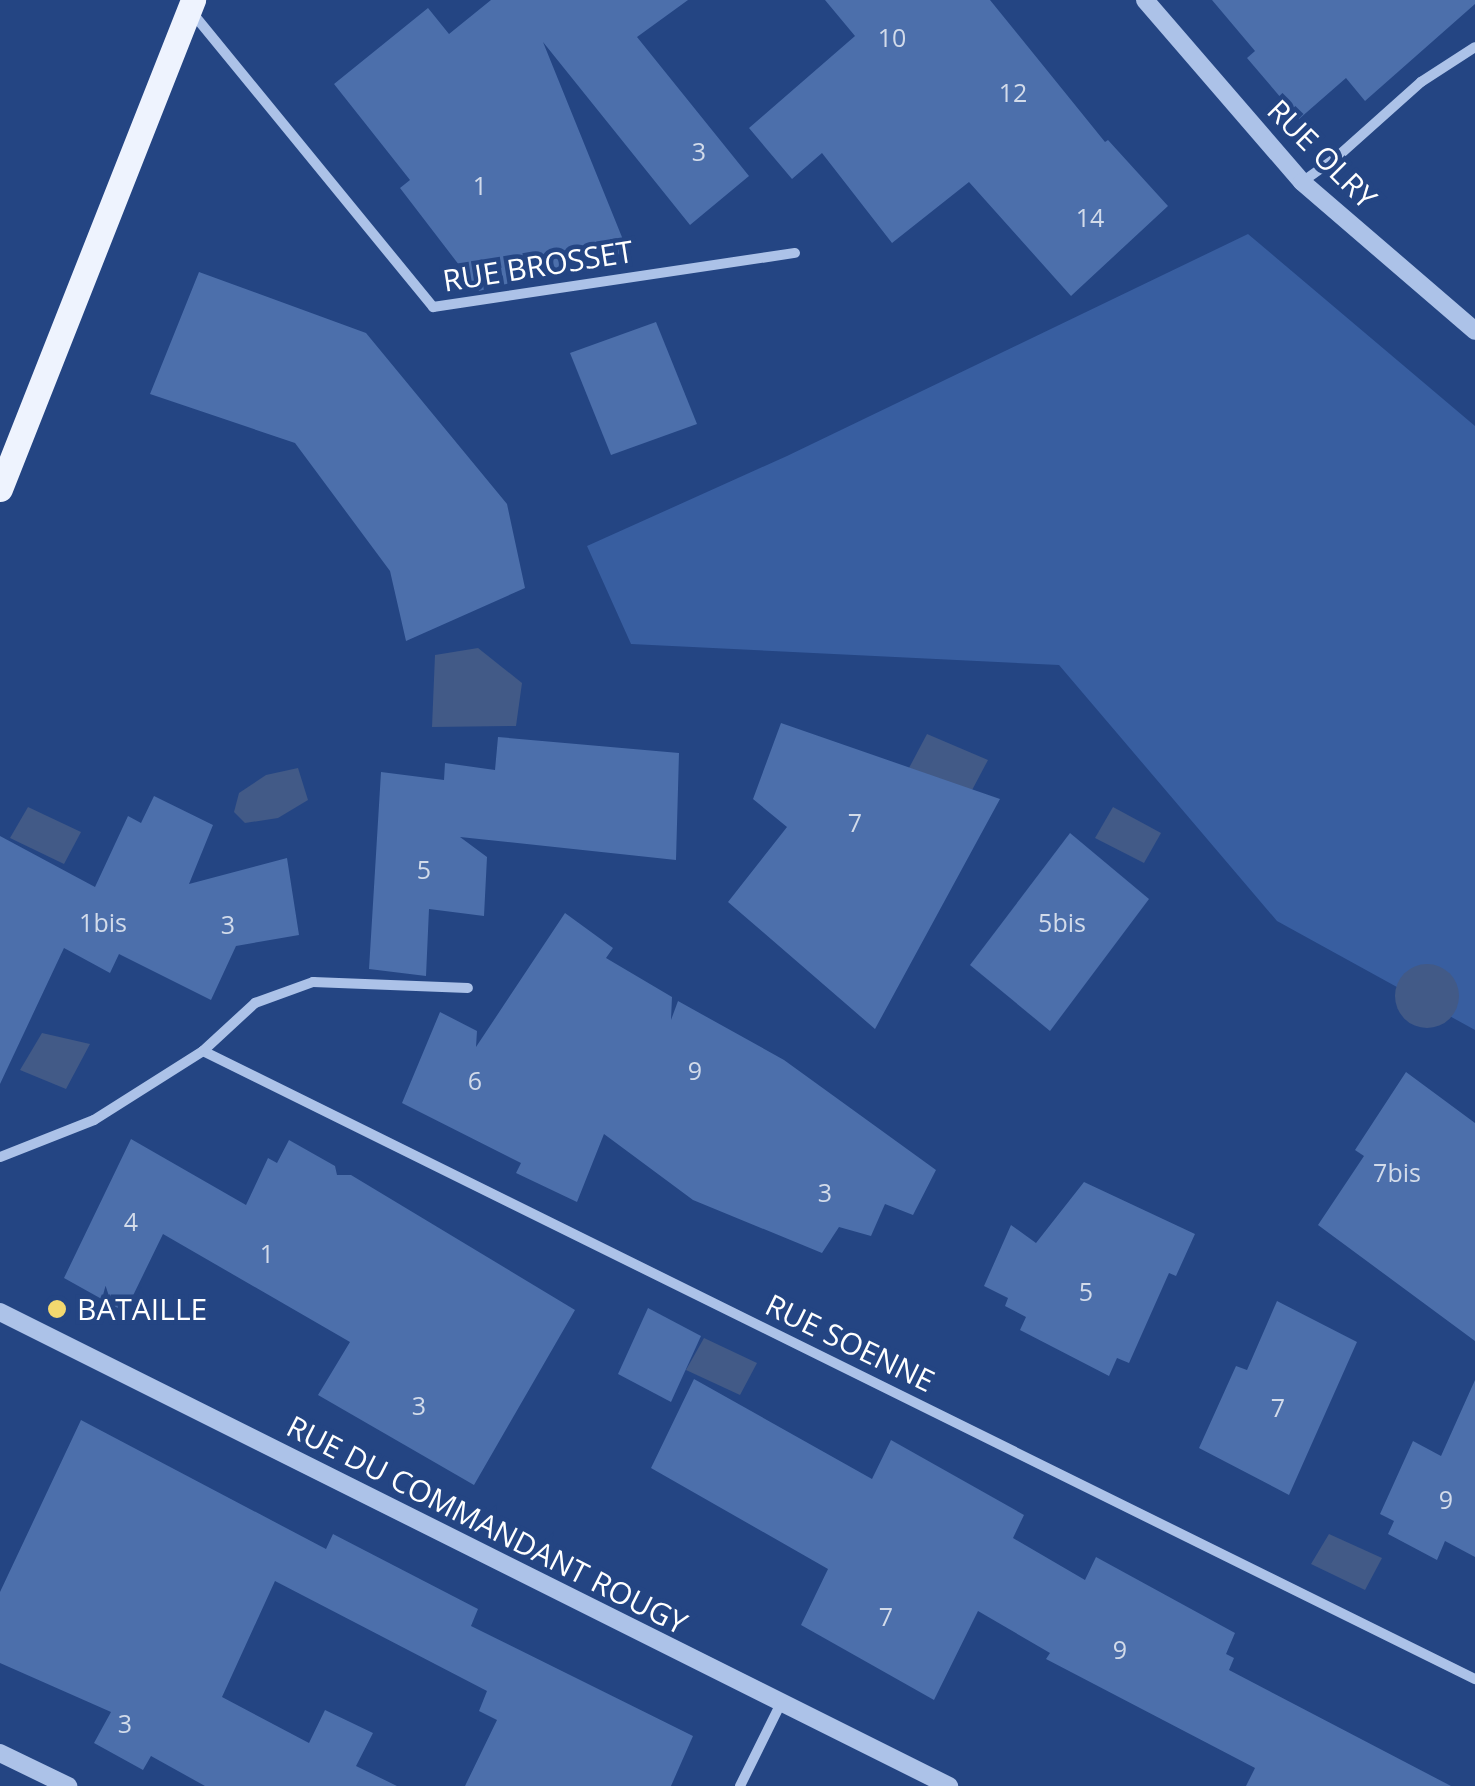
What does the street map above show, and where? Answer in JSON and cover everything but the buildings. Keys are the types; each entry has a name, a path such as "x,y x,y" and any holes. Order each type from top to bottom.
{"main road":[{"path":"0,489 191,4"}],"street":[{"name":"RUE OLRY","path":"1146,0 1302,182 1475,331"},
{"name":"RUE BROSSET","path":"191,4 432,307 795,252"},
{"path":"1302,182 1338,158 1422,82 1475,47"},
{"path":"0,1157 94,1120 202,1051 255,1003 313,982 468,988"},
{"name":"RUE SOENNE","path":"202,1051 1475,1679"},
{"name":"RUE DU COMMANDANT ROUGY","path":"0,1312 949,1786"},
{"path":"740,1786 781,1703"},
{"path":"0,1753 68,1786"}],"shaded area":[{"path":"1248,234 1475,426 1475,1030 1277,921 1059,665 631,644 587,546 787,456"},
{"path":"478,648 522,683 516,726 432,727 435,655"},
{"path":"927,734 988,760 971,792 909,768"},
{"path":"298,768 308,800 278,818 245,823 234,812 239,793 266,775"},
{"path":"28,807 81,832 64,864 10,838"},
{"path":"1113,807 1161,833 1144,863 1095,838"},
{"path":"1427,964 1450,973 1459,996 1450,1019 1427,1028 1404,1019 1395,996 1404,973"},
{"path":"42,1033 90,1044 66,1089 20,1070"},
{"path":"704,1338 757,1363 740,1395 686,1370"},
{"path":"1329,1534 1382,1558 1365,1590 1311,1564"}],"place":[{"name":"BATAILLE","path":"57,1309"}]}
